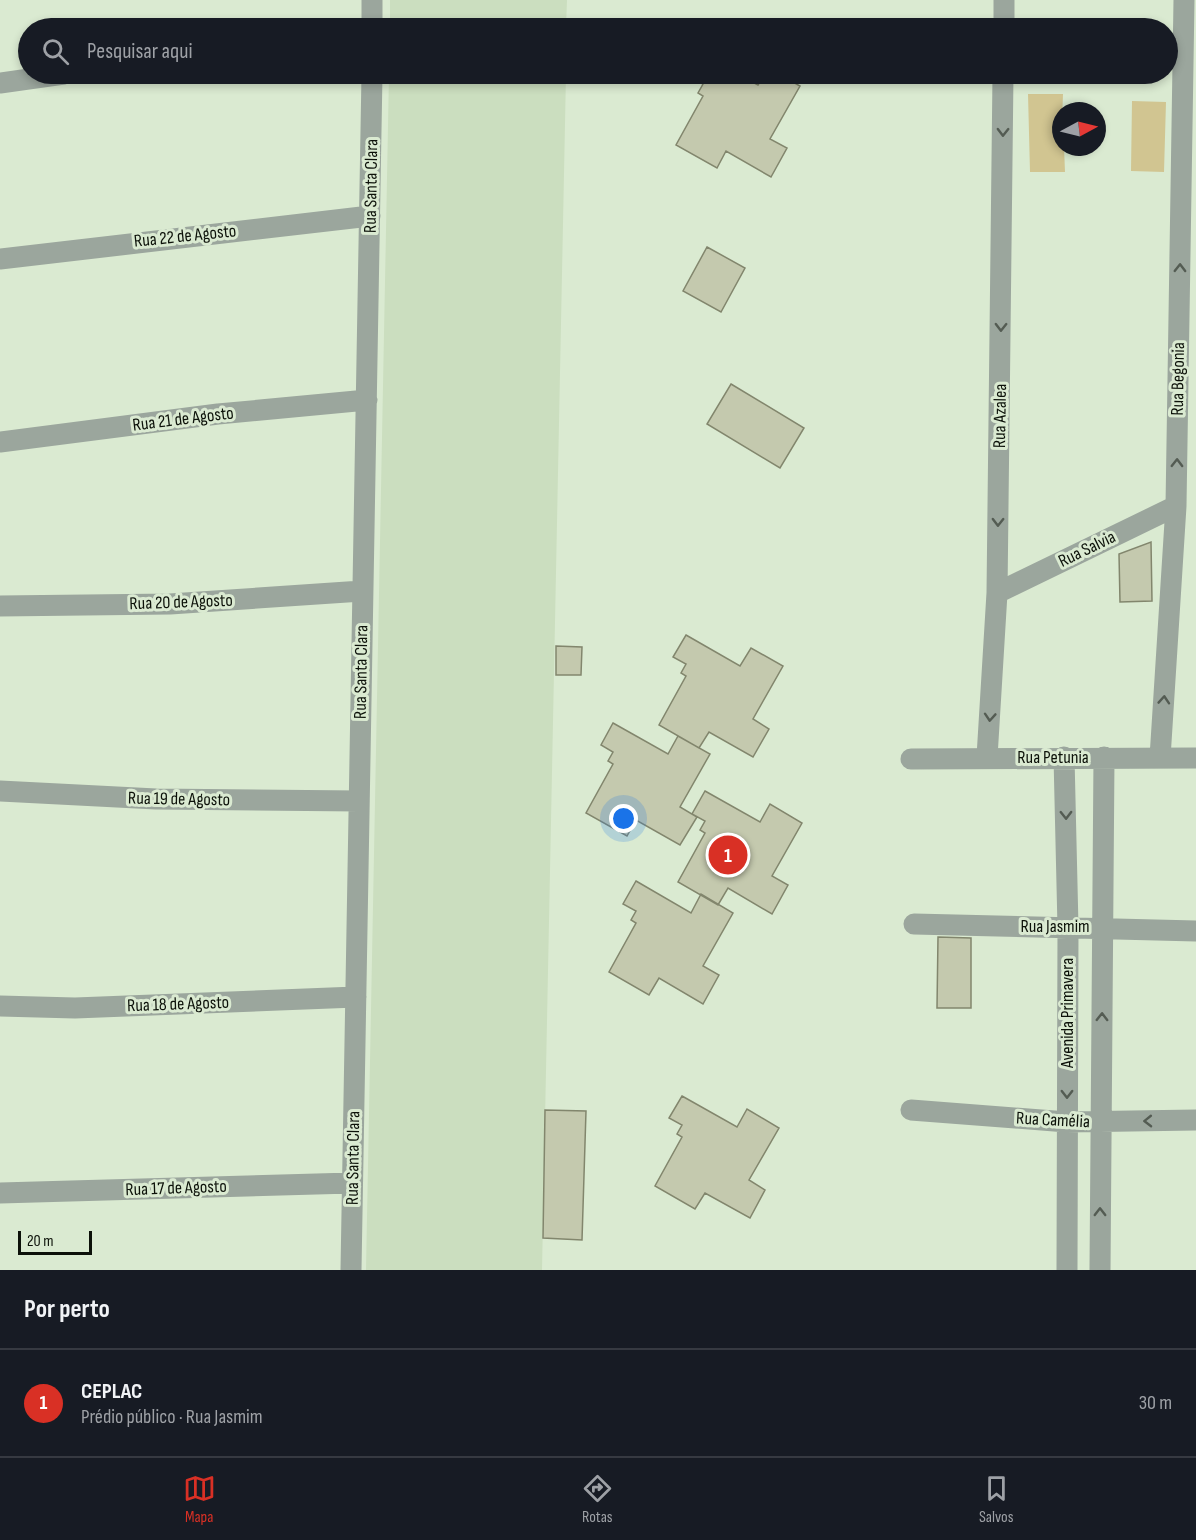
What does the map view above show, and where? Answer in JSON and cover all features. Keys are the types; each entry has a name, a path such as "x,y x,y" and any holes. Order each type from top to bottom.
{"street":[{"path":"372,0 372,18"},
{"path":"1004,0 1004,18"},
{"name":"Rua Begonia","path":"1160,758 1176,506 1184,0"},
{"path":"0,82 18,80"},
{"name":"Rua Santa Clara","path":"351,1270 372,84"},
{"name":"Rua Azalea","path":"987,757 998,593 1004,84"},
{"name":"Rua 22 de Agosto","path":"0,259 370,216"},
{"name":"Rua 21 de Agosto","path":"0,442 218,414 367,400"},
{"name":"Rua Salvia","path":"998,593 1176,506"},
{"name":"Rua 20 de Agosto","path":"0,606 170,604 362,591"},
{"name":"Avenida Primavera","path":"1064,757 1068,927 1067,1270"},
{"name":"Avenida Primavera","path":"1100,1270 1104,758"},
{"name":"Rua Petunia","path":"911,759 1196,758"},
{"name":"Rua 19 de Agosto","path":"0,791 156,800 359,801"},
{"name":"Rua Jasmim","path":"914,924 1103,926 1196,931"},
{"name":"Rua 18 de Agosto","path":"0,1006 75,1008 356,997"},
{"name":"Rua Camélia","path":"911,1110 1067,1122 1196,1120"},
{"name":"Rua 17 de Agosto","path":"0,1193 352,1183"}],"shaded area":[{"path":"390,0 567,0 566,18 390,18"},
{"path":"389,84 566,84 542,1270 366,1270"},
{"path":"1028,94 1063,94 1063,102 1052,102 1052,156 1064,156 1065,172 1030,172"},
{"path":"1132,101 1166,102 1164,172 1131,171"}],"building":[{"path":"703,84 796,84 800,86 770,139 787,148 771,177 726,151 717,168 676,145 703,96 698,93"},
{"path":"707,247 745,268 721,312 683,291"},
{"path":"731,384 804,428 780,468 707,424"},
{"path":"1151,542 1152,601 1120,602 1119,554"},
{"path":"686,635 740,666 751,648 783,666 753,719 769,729 753,757 709,732 699,748 659,725 686,676 681,673 686,664 673,657"},
{"path":"556,646 582,647 581,675 556,675"},
{"path":"613,723 668,754 678,736 710,754 680,807 697,817 680,845 636,820 627,836 586,813 613,764 608,761 613,752 601,745"},
{"path":"705,791 760,822 770,804 802,823 772,876 788,885 772,914 728,888 718,905 678,882 705,833 700,830 705,821 692,814"},
{"path":"636,881 691,913 701,894 733,913 703,966 719,975 703,1004 659,978 649,995 609,972 636,923 631,920 636,911 623,904"},
{"path":"938,937 971,938 971,1008 937,1008"},
{"path":"682,1096 737,1127 747,1109 779,1128 749,1180 765,1190 750,1218 705,1193 695,1209 655,1186 682,1137 677,1134 682,1125 669,1118"},
{"path":"545,1110 586,1111 582,1240 543,1238"}],"place":[{"name":"CEPLAC","path":"728,855"}]}
